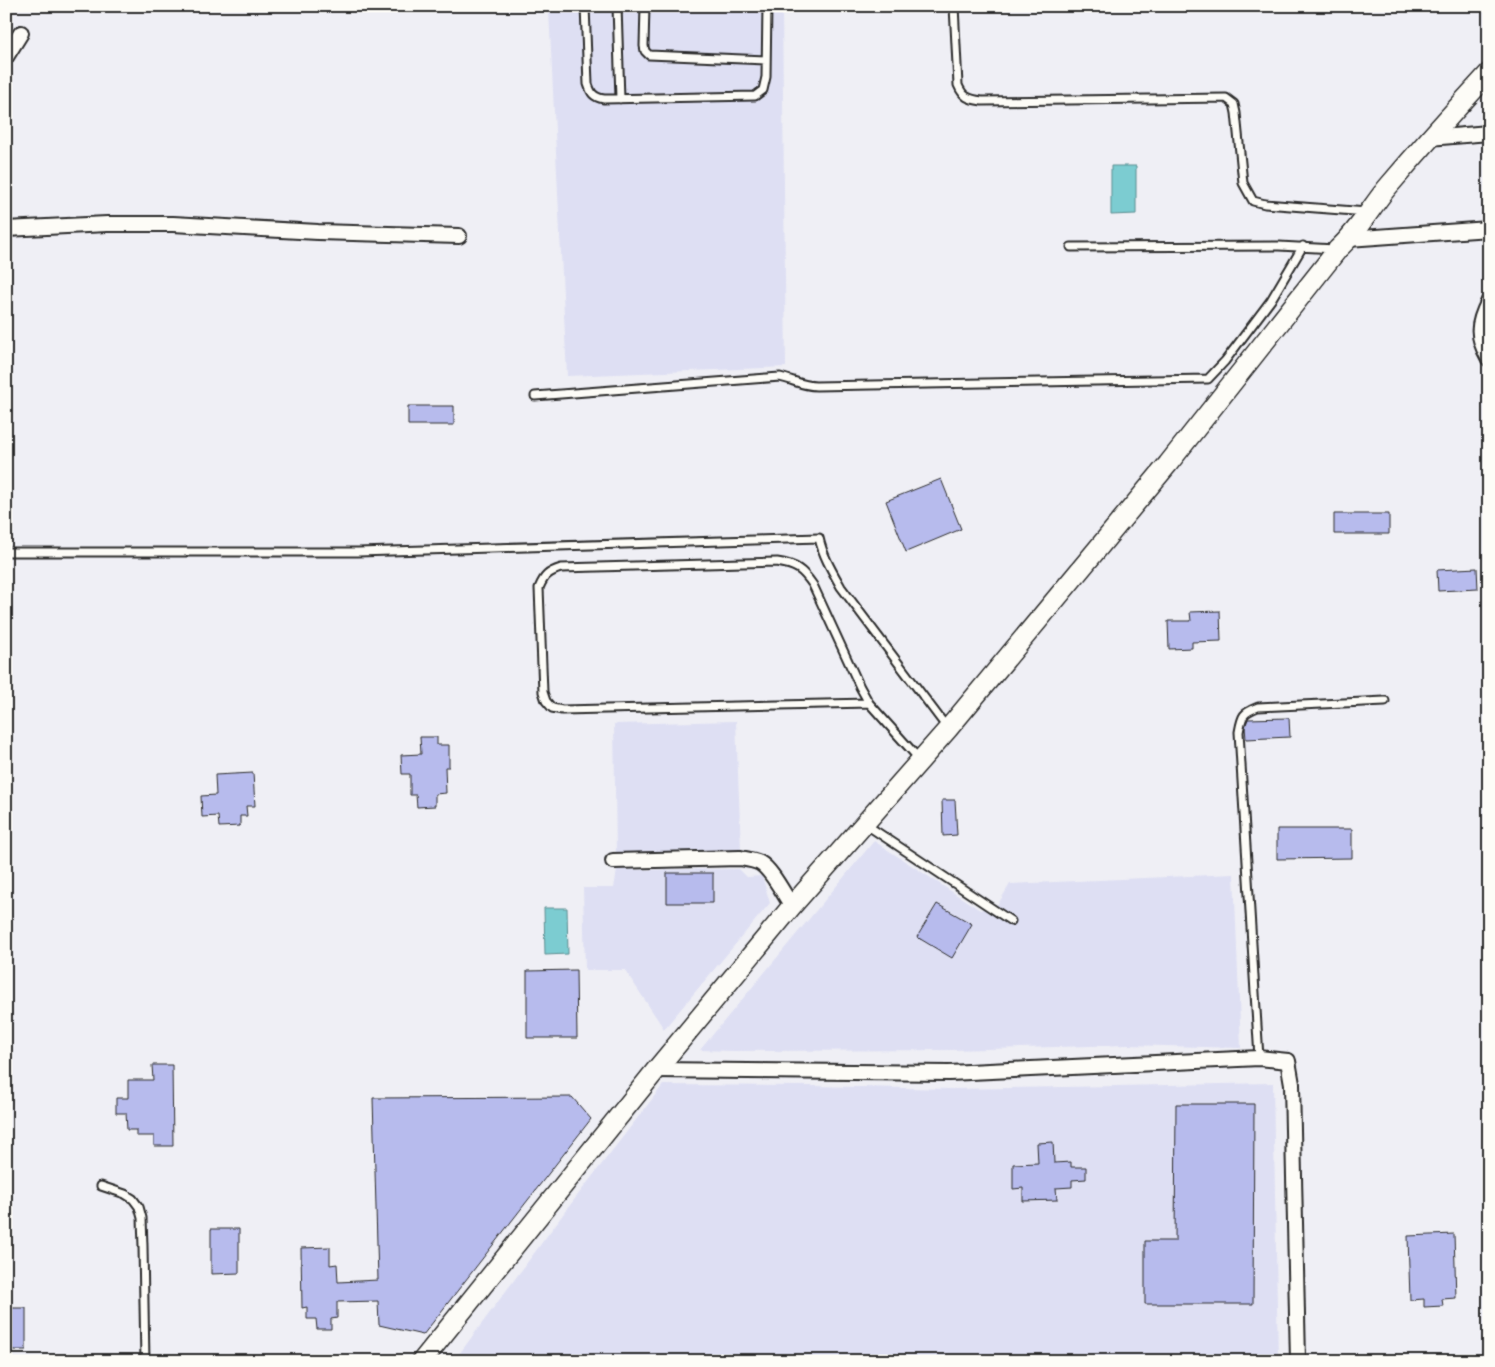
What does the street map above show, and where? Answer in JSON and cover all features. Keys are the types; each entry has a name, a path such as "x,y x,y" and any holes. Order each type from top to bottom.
{"main road":[{"path":"422,1361 656,1070 792,906 948,729 1168,464 1429,138 1489,73"}],"street":[{"path":"6,57 21,33"},
{"path":"1429,138 1489,133"},
{"path":"6,229 107,224 166,224 318,232 459,236"},
{"path":"1343,244 1489,229"},
{"path":"1489,301 1480,317 1479,330 1480,340 1489,359"},
{"path":"613,861 740,858 750,860 760,863 769,871 792,906"},
{"path":"656,1070 949,1073 1259,1058 1288,1061 1292,1084 1298,1361"}],"lane":[{"path":"585,6 588,84 591,93 596,97 620,99 755,96 762,90 766,78 767,6"},
{"path":"617,6 620,99"},
{"path":"645,6 644,46 645,52 649,55 766,60"},
{"path":"954,6 958,85 962,94 968,99 982,101 1226,98 1234,104 1243,183 1252,201 1265,204 1368,212"},
{"path":"1071,247 1303,246 1343,244"},
{"path":"535,396 780,377 793,380 805,386 1208,379 1225,361 1271,300 1303,246"},
{"path":"6,552 358,552 818,538 829,567 841,587 948,729"},
{"path":"869,703 669,709 562,710 552,708 546,701 543,692 539,588 543,578 550,571 561,568 777,562 792,564 804,572 813,585 869,703 920,761"},
{"path":"1259,1058 1239,732 1241,719 1246,712 1258,707 1386,701"},
{"path":"865,824 1012,921"},
{"path":"101,1186 125,1194 133,1199 139,1207 142,1218 144,1361"}],"shaded area":[{"path":"525,6 877,6 782,8 786,367 567,376 549,10 525,9"},
{"path":"736,721 741,850 616,853 614,724"},
{"path":"874,841 980,910 998,904 1010,884 1234,874 1241,1048 1127,1045 952,1050 700,1050"},
{"path":"739,869 747,877 762,876 770,903 664,1029 625,970 585,970 583,888 614,888 617,870"},
{"path":"1273,1083 1278,1361 683,1361 683,1358 590,1361 454,1361 567,1209 663,1085 951,1089"}],"water":[{"path":"1111,166 1136,166 1136,214 1111,215"},
{"path":"544,908 567,908 568,954 545,955"}],"building":[{"path":"408,406 454,406 454,425 408,425"},
{"path":"941,479 961,529 906,552 886,501"},
{"path":"1334,514 1389,514 1389,534 1334,534"},
{"path":"1477,568 1478,589 1438,591 1437,570"},
{"path":"1220,611 1221,641 1192,642 1192,648 1169,649 1168,621 1191,621 1190,612"},
{"path":"1289,718 1290,737 1246,739 1245,727 1248,719"},
{"path":"420,737 437,737 437,745 449,745 449,767 445,767 446,793 435,794 435,806 417,807 416,795 410,795 410,774 402,774 401,755 421,754"},
{"path":"253,773 255,806 246,806 247,816 240,816 240,826 219,827 218,816 202,817 201,796 216,795 215,775"},
{"path":"942,800 955,800 957,835 943,836"},
{"path":"1277,829 1352,829 1352,858 1277,859"},
{"path":"667,873 713,873 713,903 667,903"},
{"path":"937,904 972,924 952,958 917,937"},
{"path":"576,970 577,1038 527,1038 527,971"},
{"path":"152,1065 172,1065 173,1146 154,1146 154,1136 136,1136 136,1130 127,1130 126,1113 116,1113 116,1098 128,1098 128,1080 153,1080"},
{"path":"572,1097 591,1119 423,1335 379,1325 378,1301 337,1302 337,1318 331,1319 331,1329 317,1329 316,1319 307,1319 307,1307 302,1308 301,1248 330,1247 330,1265 337,1264 338,1282 378,1280 373,1098"},
{"path":"1176,1104 1254,1104 1253,1304 1145,1304 1145,1241 1175,1241"},
{"path":"1053,1142 1054,1163 1071,1162 1071,1167 1086,1167 1086,1179 1072,1180 1072,1187 1056,1188 1057,1200 1023,1201 1023,1188 1013,1189 1013,1164 1038,1163 1037,1143"},
{"path":"211,1229 239,1229 239,1273 211,1274"},
{"path":"1454,1234 1456,1298 1442,1299 1443,1306 1424,1307 1424,1299 1410,1300 1408,1236"},
{"path":"6,1308 26,1308 26,1350 6,1350"}]}
